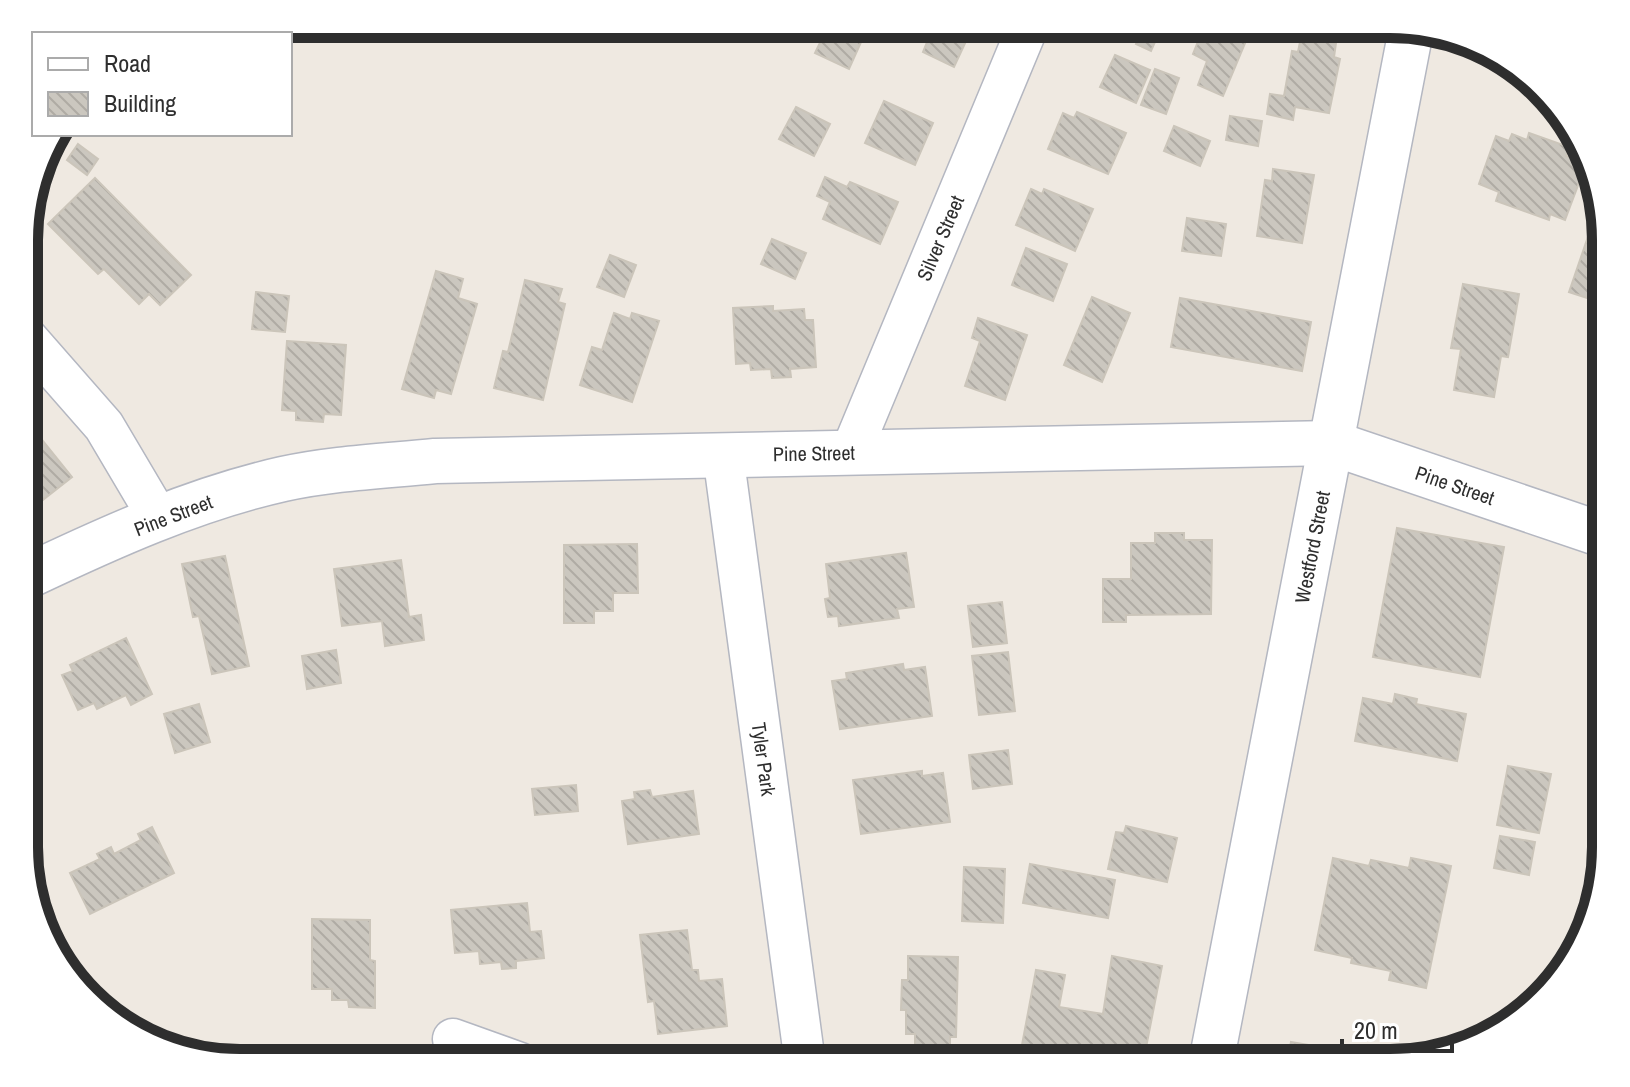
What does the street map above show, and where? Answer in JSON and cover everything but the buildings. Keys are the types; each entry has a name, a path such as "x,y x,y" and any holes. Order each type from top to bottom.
{"main road":[{"name":"Westford Street","path":"1214,1049 1409,39"},
{"name":"Pine Street","path":"38,571 96,544 228,494 342,469 435,461 1332,443 1592,531"}],"street":[{"name":"Silver Street","path":"851,452 1023,38"},
{"path":"38,351 104,426 159,519"},
{"name":"Tyler Park","path":"723,454 803,1049"},
{"path":"453,1039 481,1049"}]}
